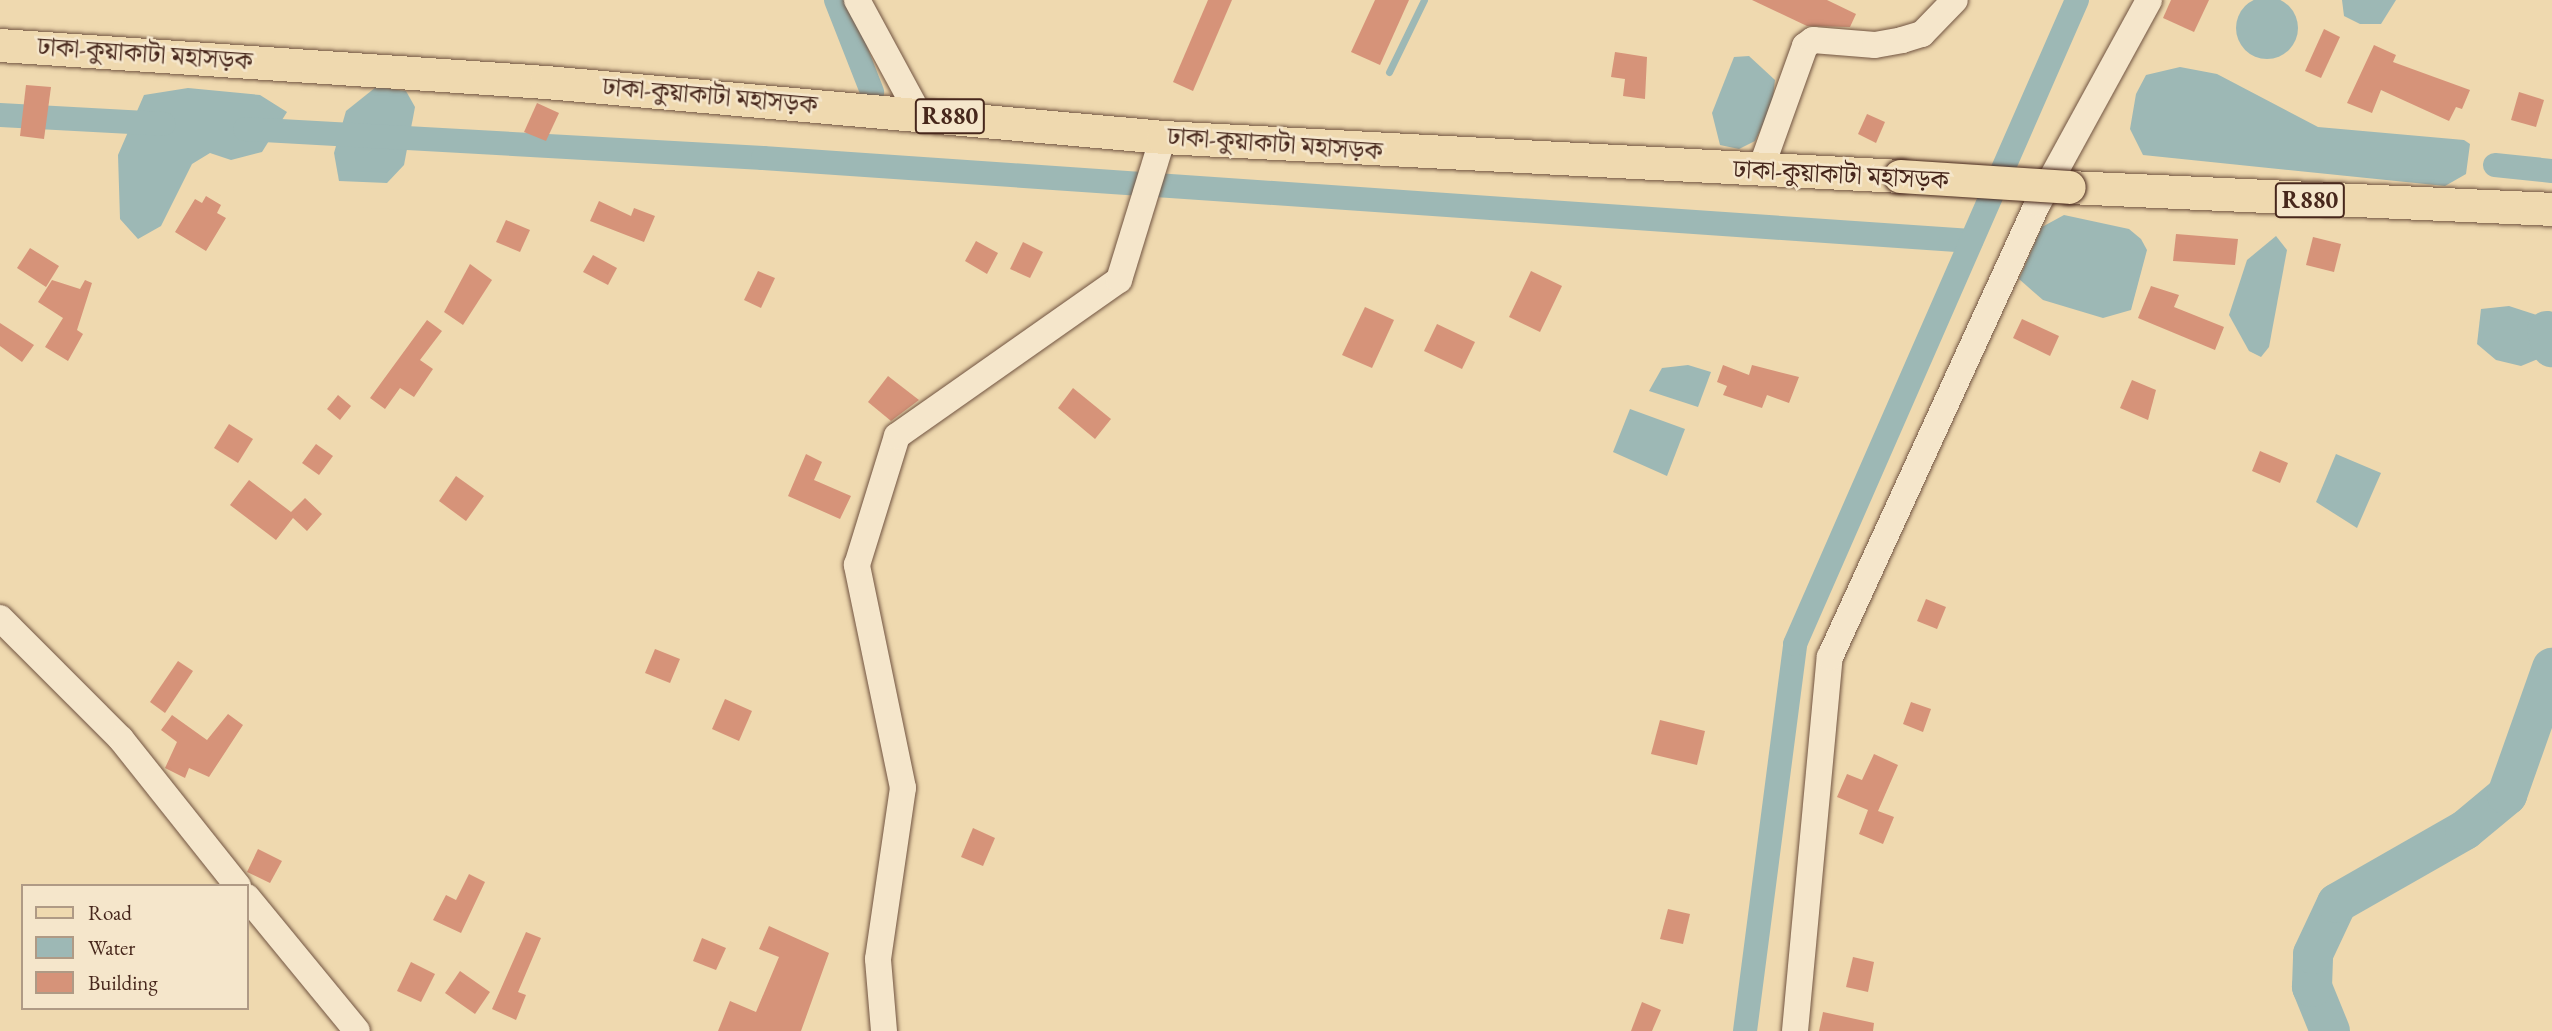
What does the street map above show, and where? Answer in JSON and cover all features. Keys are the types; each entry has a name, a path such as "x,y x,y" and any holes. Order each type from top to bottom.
{"main road":[{"name":"ঢাকা-কুয়াকাটা মহাসড়ক","path":"0,45 918,113 1163,137 1760,171 2552,209"}],"street":[{"path":"857,0 918,113"},
{"path":"1760,171 1805,46 1814,40 1875,45 1922,34 1955,0"},
{"path":"1795,1031 1830,657 2038,203 2149,0"},
{"path":"884,1031 877,959 903,788 857,565 897,436 1119,281 1163,137"},
{"path":"0,618 121,740 236,884"},
{"path":"248,898 357,1031"}],"water":[{"path":"2258,-1 2284,2 2293,11 2297,34 2289,50 2267,59 2245,50 2236,28 2241,11 2250,2"},
{"path":"2342,0 2396,0 2381,24 2360,24 2344,16"},
{"path":"1749,56 1775,80 1772,106 1755,141 1739,149 1720,145 1712,113 1734,57"},
{"path":"2180,67 2217,74 2318,127 2464,140 2470,144 2466,174 2445,186 2143,155 2130,129 2136,94 2146,75"},
{"path":"376,87 406,91 415,107 404,165 387,183 339,181 334,153 346,111"},
{"path":"188,88 260,95 287,112 262,152 231,160 210,153 192,164 161,226 138,239 120,219 118,155 144,95"},
{"path":"2064,215 2129,229 2141,239 2147,250 2131,310 2103,318 2043,300 2019,279 2042,227"},
{"path":"2276,236 2287,250 2269,347 2261,357 2249,351 2229,315 2247,260"},
{"path":"2509,306 2543,317 2545,337 2538,359 2521,366 2496,360 2477,344 2481,309"},
{"path":"1688,365 1711,372 1698,407 1649,391 1662,368"},
{"path":"1630,409 1685,429 1667,476 1613,452"},
{"path":"2336,454 2381,473 2357,528 2316,502"}],"building":[{"path":"1208,0 1232,0 1193,91 1173,82"},
{"path":"1375,0 1409,0 1380,65 1351,52"},
{"path":"1752,0 1827,0 1856,14 1850,27 1807,26"},
{"path":"2171,0 2209,0 2194,32 2163,18"},
{"path":"2324,29 2340,37 2321,78 2305,71"},
{"path":"2374,45 2396,55 2393,62 2470,90 2462,109 2456,107 2449,121 2381,90 2372,113 2347,103"},
{"path":"1615,52 1647,57 1645,99 1623,96 1625,79 1611,77"},
{"path":"26,85 51,87 44,139 20,136"},
{"path":"2519,92 2544,100 2536,127 2511,120"},
{"path":"537,103 559,113 546,141 524,132"},
{"path":"1867,114 1885,122 1876,143 1858,134"},
{"path":"206,196 221,205 217,213 226,218 206,251 175,232 195,199 202,203"},
{"path":"599,201 631,216 634,208 655,216 644,242 590,221"},
{"path":"506,220 530,230 520,252 496,242"},
{"path":"2176,234 2238,239 2235,265 2173,261"},
{"path":"2313,237 2341,244 2334,272 2306,265"},
{"path":"976,241 998,253 987,274 965,261"},
{"path":"1023,242 1043,252 1030,278 1010,269"},
{"path":"30,248 59,266 46,287 17,268"},
{"path":"593,255 617,268 608,285 583,272"},
{"path":"470,264 492,280 463,325 444,312"},
{"path":"758,271 775,278 761,308 744,300"},
{"path":"1531,271 1562,286 1540,332 1509,317"},
{"path":"52,280 80,289 85,280 92,283 77,330 83,334 68,361 45,347 63,318 38,302"},
{"path":"2151,286 2179,295 2174,307 2224,327 2215,350 2138,318"},
{"path":"1365,307 1394,320 1372,368 1342,355"},
{"path":"2022,319 2059,336 2050,356 2013,338"},
{"path":"427,320 442,331 420,360 433,369 414,397 400,388 385,409 370,398"},
{"path":"0,323 34,345 22,362 0,346"},
{"path":"1437,324 1475,342 1462,369 1424,351"},
{"path":"1723,365 1749,375 1752,365 1799,377 1789,403 1767,395 1762,408 1723,395 1727,386 1717,382"},
{"path":"888,376 919,400 891,421 868,402"},
{"path":"2132,380 2156,390 2148,420 2120,408"},
{"path":"1073,388 1111,419 1095,439 1058,408"},
{"path":"338,395 351,406 340,420 327,409"},
{"path":"229,424 253,439 238,463 214,448"},
{"path":"316,444 333,456 319,475 302,463"},
{"path":"2260,451 2288,463 2280,483 2252,471"},
{"path":"806,454 822,462 814,480 851,496 840,519 788,496"},
{"path":"456,476 484,496 466,521 439,501"},
{"path":"249,480 291,512 305,498 322,514 307,531 293,518 276,540 230,505"},
{"path":"1926,599 1946,607 1937,629 1917,621"},
{"path":"655,649 680,659 670,683 645,673"},
{"path":"178,661 193,671 165,713 150,702"},
{"path":"725,699 752,711 739,741 712,729"},
{"path":"1911,702 1931,709 1923,732 1903,724"},
{"path":"228,714 243,725 209,777 189,768 185,778 165,768 177,742 161,730 172,715 207,740"},
{"path":"1660,720 1705,731 1697,765 1651,754"},
{"path":"1874,754 1898,765 1878,811 1894,817 1883,844 1859,834 1868,810 1837,797 1847,774 1862,780"},
{"path":"973,828 995,838 983,866 961,857"},
{"path":"258,849 282,861 270,883 247,872"},
{"path":"469,874 485,882 461,933 433,920 446,895 456,900"},
{"path":"1668,909 1690,914 1683,944 1660,939"},
{"path":"769,926 829,953 801,1031 718,1031 730,1001 756,1012 779,957 759,949"},
{"path":"526,932 541,938 518,992 526,995 516,1020 492,1009"},
{"path":"702,938 726,948 716,970 693,961"},
{"path":"1853,957 1874,962 1868,992 1846,987"},
{"path":"411,962 435,974 421,1002 397,991"},
{"path":"460,971 490,992 475,1014 445,993"},
{"path":"1642,1002 1661,1010 1652,1031 1631,1031"},
{"path":"1823,1012 1874,1023 1873,1031 1819,1031"}],"waterway":[{"path":"836,0 872,92"},
{"path":"1389,72 1424,0"},
{"path":"1745,1031 1795,644 2077,0"},
{"path":"0,115 164,124"},
{"path":"245,129 763,158 1971,241"},
{"path":"2495,165 2552,171"},
{"path":"2547,331 2552,347"},
{"path":"2330,1031 2312,987 2313,954 2337,903 2465,830 2507,795 2552,668"}]}
